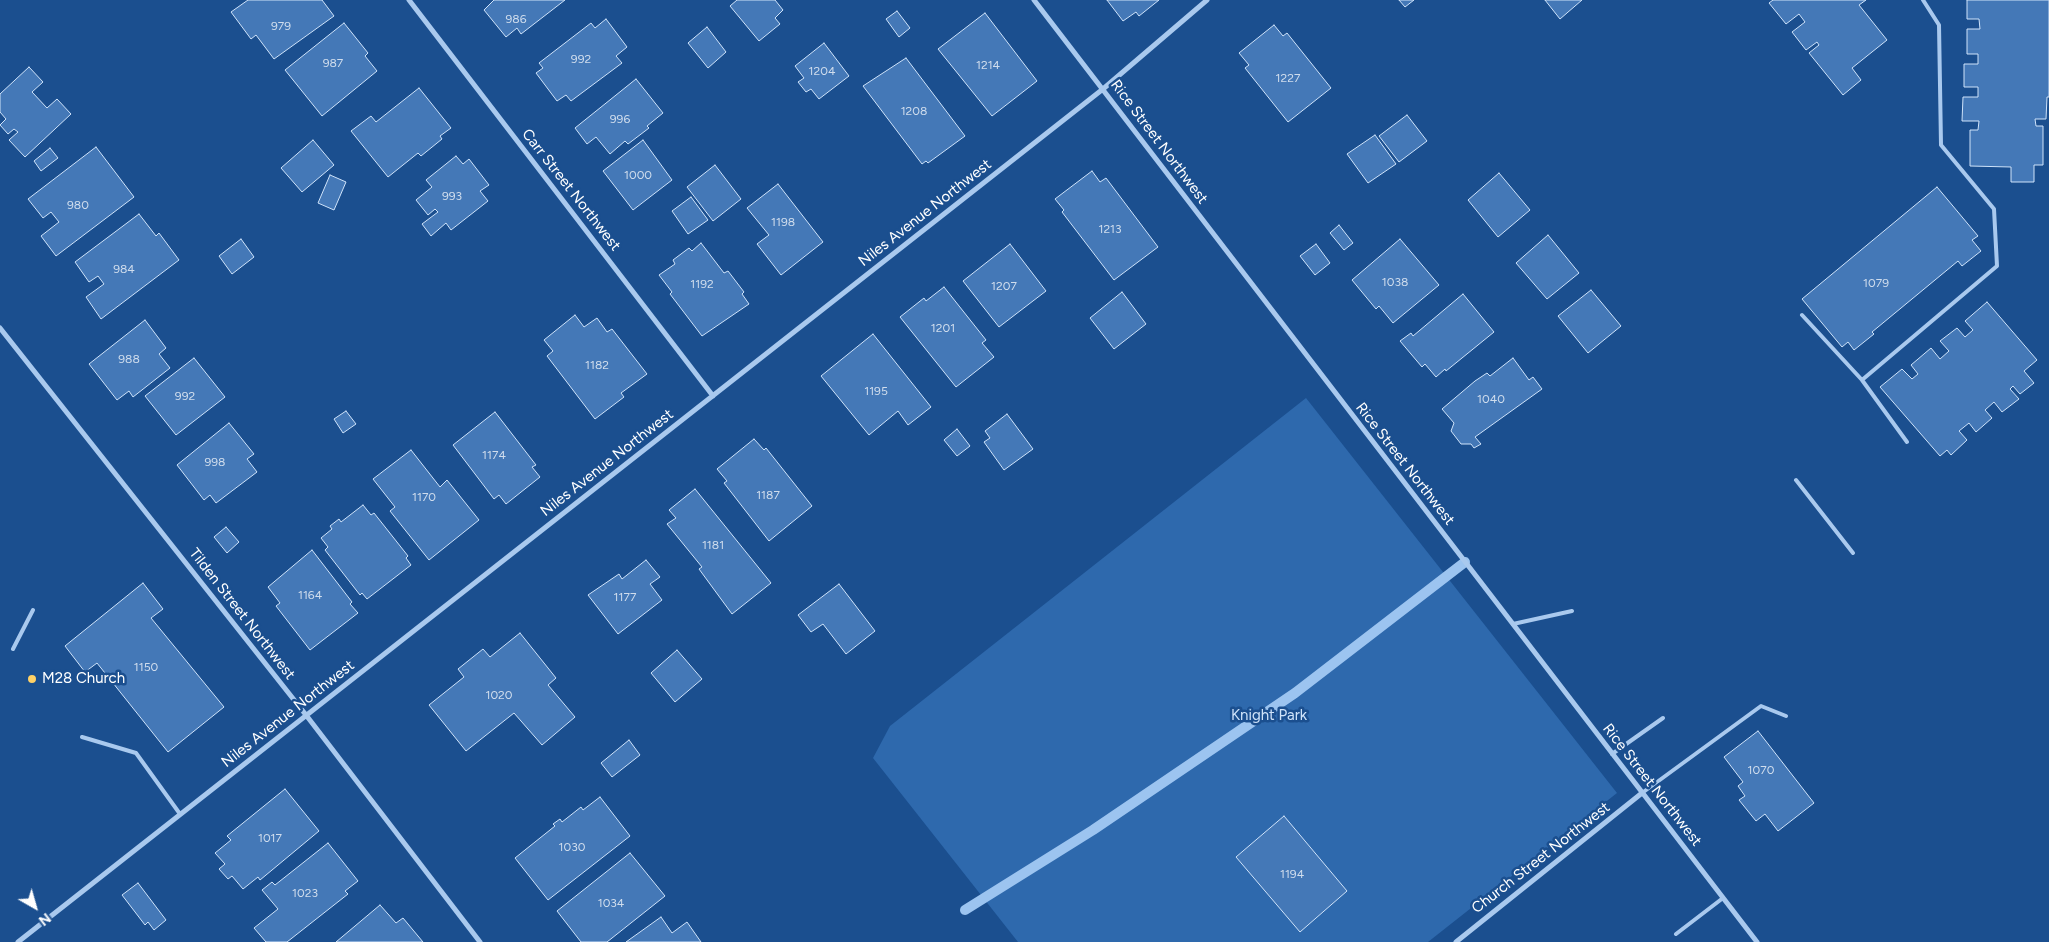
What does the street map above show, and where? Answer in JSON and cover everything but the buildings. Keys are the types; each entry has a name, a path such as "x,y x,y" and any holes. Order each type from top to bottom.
{"street":[{"name":"Carr Street Northwest","path":"409,0 713,396"},
{"name":"Rice Street Northwest","path":"1034,0 1757,942"},
{"name":"Niles Avenue Northwest","path":"18,942 1103,89 1207,0"},
{"name":"Tilden Street Northwest","path":"0,328 306,715 480,942"},
{"name":"Church Street Northwest","path":"1456,942 1642,794"}],"lane":[{"path":"1862,380 1997,266 1994,209 1941,145 1939,25 1923,0"},
{"path":"1802,314 1862,380 1907,442"},
{"path":"1796,480 1853,553"},
{"path":"13,649 33,610"},
{"path":"1513,624 1572,611"},
{"path":"1642,794 1761,706 1786,716"},
{"path":"1612,754 1663,718"},
{"path":"82,737 136,753 180,814"},
{"path":"1676,934 1723,898"}],"green space":[{"name":"Knight Park","path":"1306,398 1617,793 1428,942 1018,942 873,758 890,726"}],"waterway":[{"path":"965,910 1093,830 1295,693 1465,562"}],"place":[{"name":"M28 Church","path":"32,679"}]}
